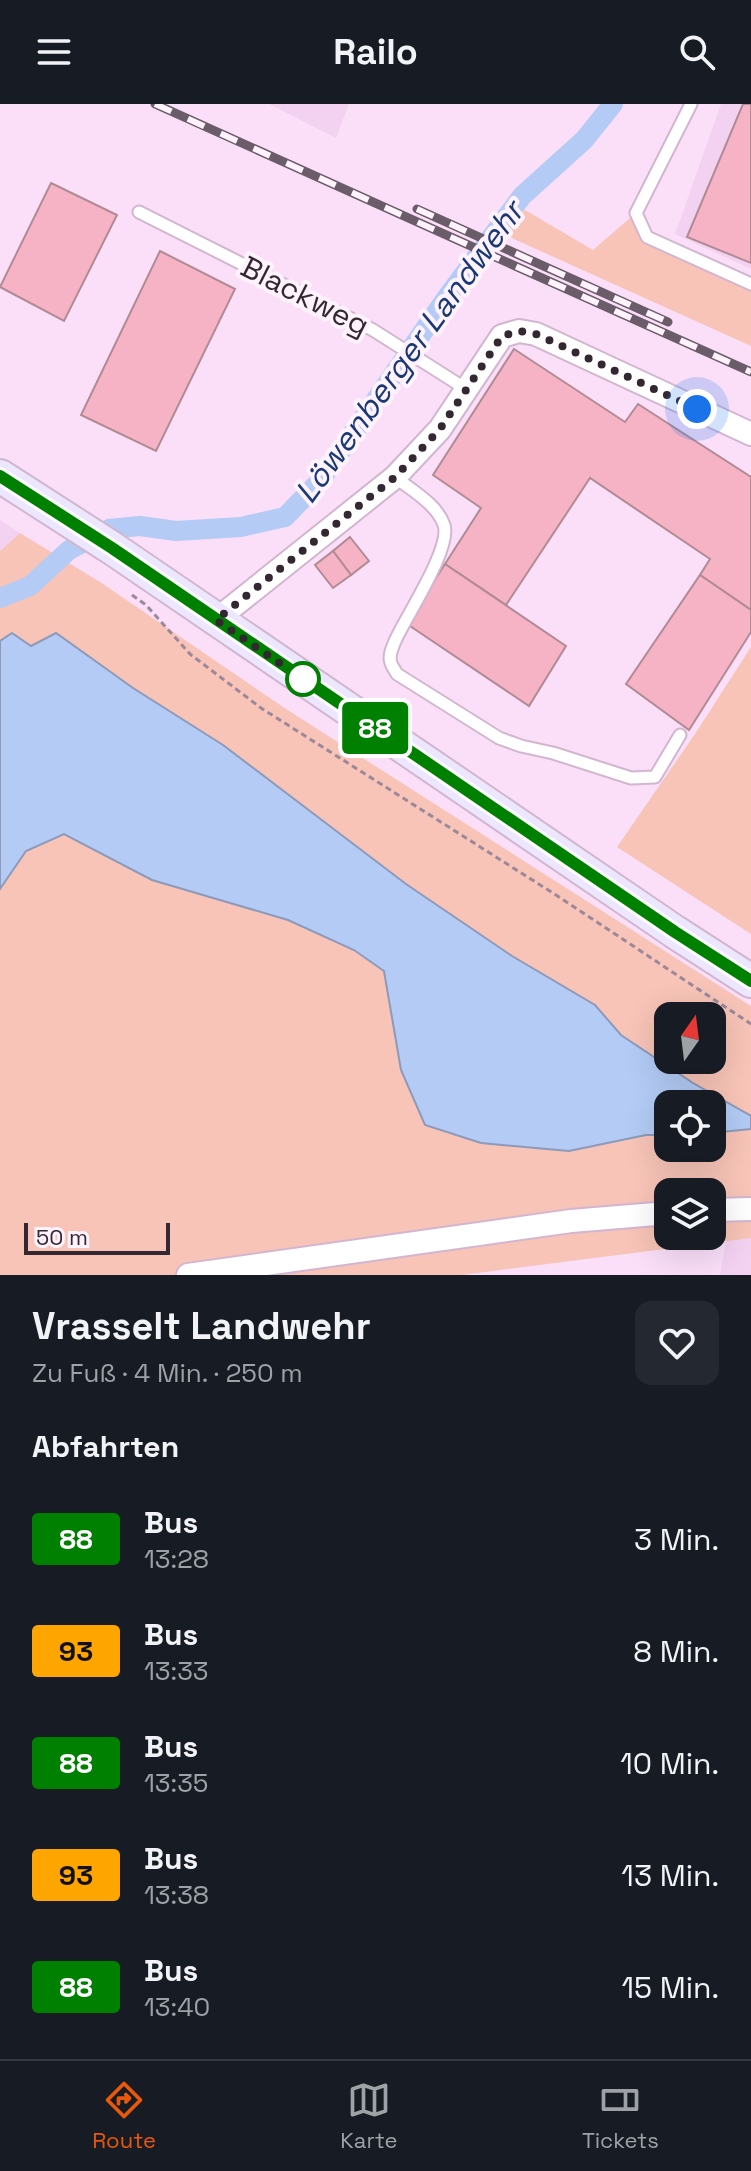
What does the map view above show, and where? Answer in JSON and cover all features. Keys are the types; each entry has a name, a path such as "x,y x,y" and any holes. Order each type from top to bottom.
{"main road":[{"path":"0,476 112,548 751,981"}],"street":[{"path":"216,620 395,477 440,429 502,336 519,331 536,334 751,434"},
{"path":"726,1210 751,1209"},
{"path":"188,1275 571,1221 654,1214"}],"lane":[{"path":"691,104 636,213 647,237 751,284"},
{"name":"Blackweg","path":"139,212 387,337 466,389"},
{"path":"395,477 435,509 445,526 440,555 391,652 390,662 397,674 499,738 631,778 655,777 680,735"}],"path":[{"path":"122,587 146,605 190,654 261,708 556,895 751,1024"}],"shaded area":[{"path":"269,104 349,104 336,138"},
{"path":"721,104 751,104 751,269 675,234"},
{"path":"525,210 593,250 636,213 648,237 751,284 751,346 505,235"},
{"path":"0,520 20,533 0,551"},
{"path":"20,533 100,582 286,709 751,1006 751,1116 726,1102 726,1090 705,1090 680,1074 726,1074 726,1002 654,1002 654,1056 621,1034 595,1005 512,956 406,884 223,745 133,688 56,633 31,646 12,633 0,641 0,551"},
{"path":"751,647 751,934 617,847"},
{"path":"64,834 152,880 288,920 354,950 384,970 401,1070 654,1135 654,1162 726,1162 726,1132 751,1129 751,1238 726,1241 726,1178 654,1178 654,1250 657,1250 462,1275 0,1275 0,889 26,851"},
{"path":"727,1235 751,1235 751,1275 720,1275"}],"water":[{"path":"12,633 31,646 56,633 133,688 223,745 406,884 512,956 595,1005 621,1035 654,1057 654,1074 680,1074 705,1090 654,1090 654,1135 569,1151 481,1143 425,1125 401,1070 384,971 354,950 288,920 152,880 64,834 26,851 0,889 0,641"},
{"path":"726,1102 751,1116 751,1129 726,1132"}],"building":[{"path":"743,104 751,104 751,263 687,237"},
{"path":"51,183 117,215 64,321 0,287"},
{"path":"160,251 235,289 156,451 81,415"},
{"path":"514,349 625,422 638,404 751,477 751,610 700,575 710,559 590,478 506,605 445,564 481,508 433,475"},
{"path":"350,537 369,561 351,575 333,551"},
{"path":"333,551 351,575 333,588 315,565"},
{"path":"445,564 566,646 529,706 407,624"},
{"path":"700,575 751,610 751,632 689,730 626,684"}],"waterway":[{"name":"Löwenberger Landwehr","path":"0,598 30,586 69,550 109,529 140,526 176,531 241,527 285,517 320,481 447,297 522,196 584,140 613,104"}],"railway":[{"path":"155,104 751,372"},
{"path":"417,209 668,322"}],"bus line":[{"name":"88","path":"0,476 112,548 751,981"}],"route":[{"path":"303,679 216,620 395,477 440,429 502,336 519,331 536,334 697,409"}]}
